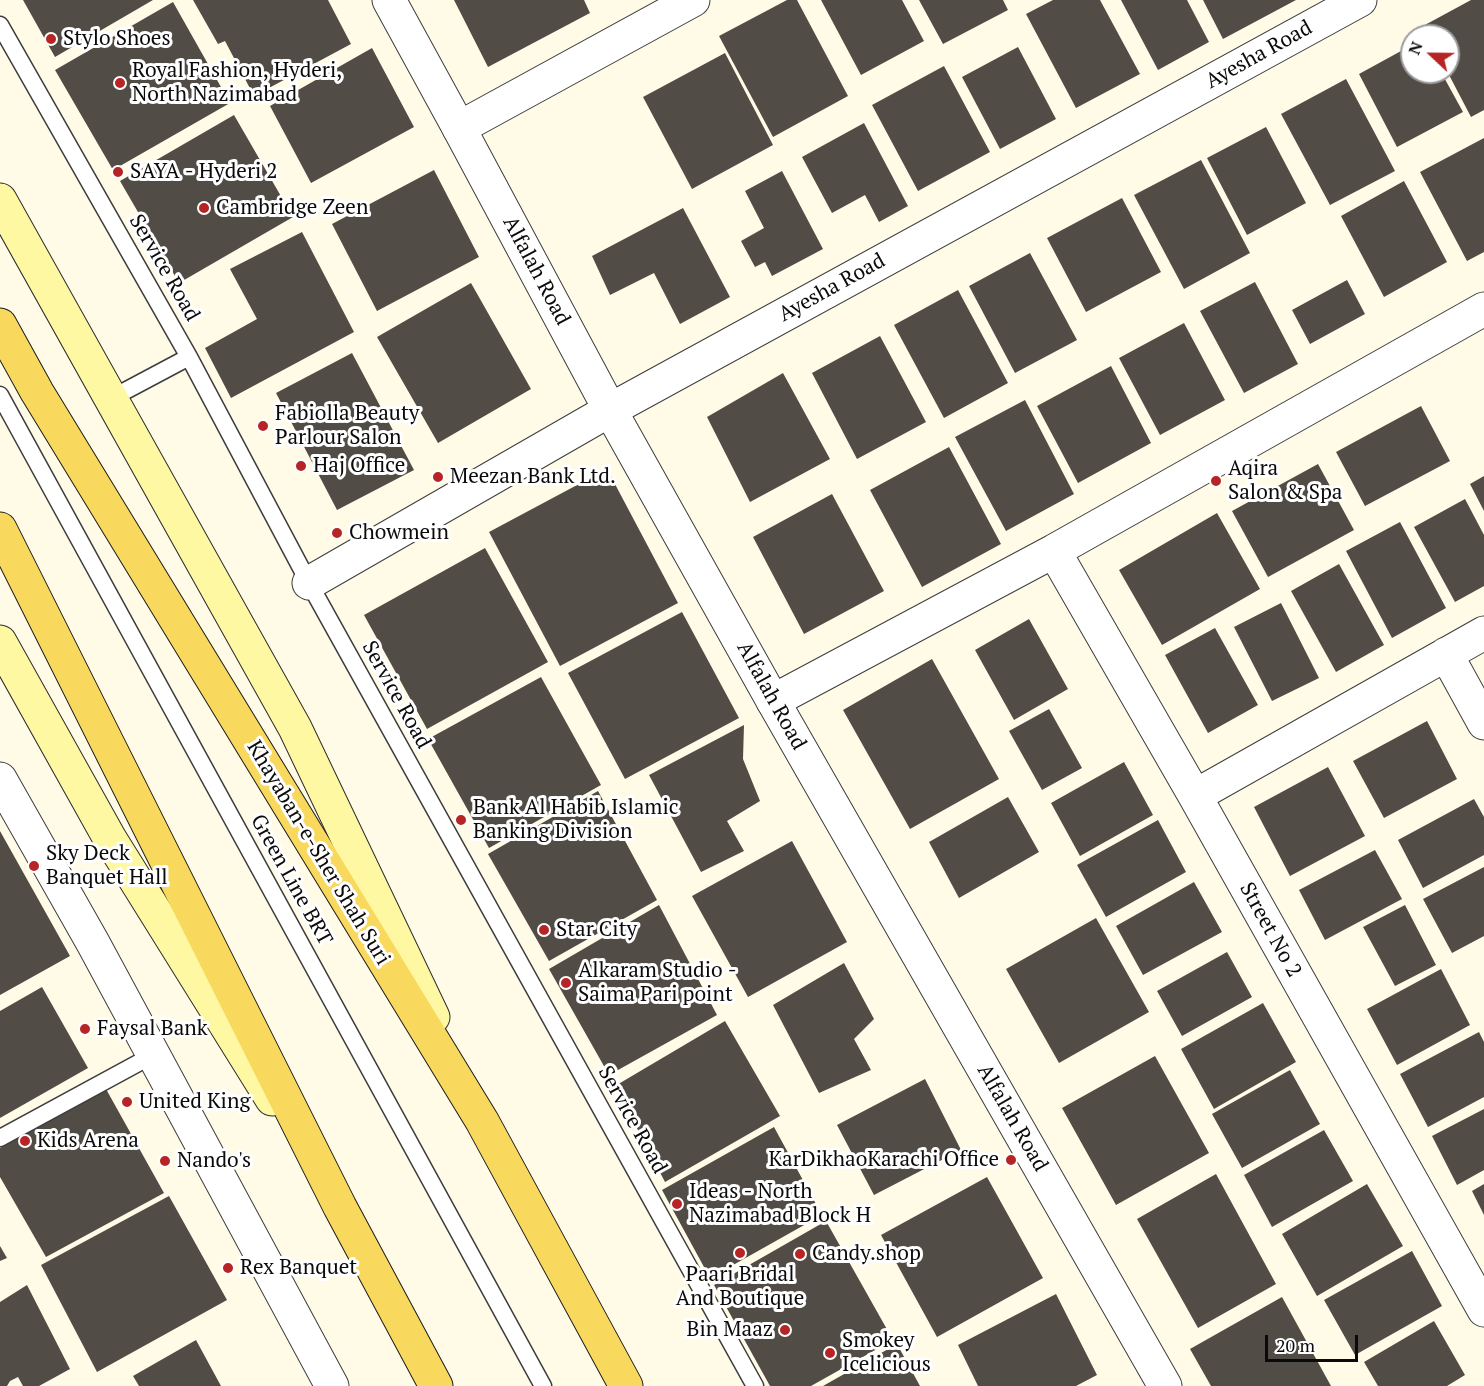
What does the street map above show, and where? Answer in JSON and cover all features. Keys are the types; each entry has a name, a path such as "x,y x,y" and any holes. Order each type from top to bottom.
{"main road":[{"path":"0,200 295,728 482,1121"},
{"name":"Khayaban-e-Sher Shah Suri","path":"0,325 37,392 482,1121 626,1386"},
{"path":"0,529 340,1207 436,1386"},
{"path":"0,642 110,840 340,1207"}],"street":[{"name":"Alfalah Road","path":"389,0 610,410 1165,1386"},
{"path":"459,128 693,0"},
{"name":"Ayesha Road","path":"309,583 610,410 1360,0"},
{"path":"774,701 1054,551 1484,309"},
{"name":"Street No 2","path":"1054,551 1195,796 1484,1310"},
{"path":"1195,796 1484,633"},
{"path":"1446,654 1484,723"},
{"path":"0,779 93,943 332,1386"}],"lane":[{"name":"Service Road","path":"0,24 189,357 309,583 755,1386"},
{"path":"110,399 189,357"},
{"name":"Green Line BRT","path":"2,398 543,1386"},
{"path":"0,1138 153,1055"}],"building":[{"path":"23,0 153,0 55,57"},
{"path":"193,0 328,0 351,44 254,96 225,41 218,44"},
{"path":"454,0 584,0 590,13 488,67"},
{"path":"787,0 797,0 848,96 773,137 719,36"},
{"path":"821,0 902,0 924,41 861,75"},
{"path":"919,0 1003,0 1008,10 943,44"},
{"path":"1053,0 1100,0 1140,74 1076,108 1026,14"},
{"path":"1121,0 1187,0 1209,42 1158,70"},
{"path":"1203,0 1296,0 1223,39"},
{"path":"1471,0 1484,0 1484,110 1471,117 1454,84 1460,84 1460,24 1427,24"},
{"path":"173,2 230,103 113,170 55,70"},
{"path":"1018,47 1056,119 1000,149 962,77"},
{"path":"372,48 414,127 311,183 270,106"},
{"path":"1400,52 1400,84 1448,84 1463,112 1397,147 1359,74"},
{"path":"725,53 773,145 692,189 643,97"},
{"path":"944,66 990,152 918,191 872,105"},
{"path":"1346,79 1395,171 1330,205 1281,114"},
{"path":"234,115 293,217 179,283 120,181"},
{"path":"864,123 908,206 879,222 865,195 832,213 802,157"},
{"path":"1266,127 1306,203 1247,235 1207,158"},
{"path":"1484,138 1484,252 1467,261 1420,172"},
{"path":"1201,160 1250,253 1184,289 1134,195"},
{"path":"434,170 479,257 377,311 332,224"},
{"path":"782,171 823,249 772,276 765,262 755,267 741,241 764,228 745,191"},
{"path":"1404,181 1447,262 1384,297 1341,216"},
{"path":"1122,198 1161,272 1086,312 1047,238"},
{"path":"683,208 730,297 680,324 654,273 610,295 592,256"},
{"path":"302,232 354,332 231,398 205,348 257,319 230,269"},
{"path":"1030,253 1077,340 1015,373 969,286"},
{"path":"1347,280 1365,314 1310,344 1292,310"},
{"path":"1255,282 1298,364 1244,393 1200,311"},
{"path":"471,283 531,389 438,443 377,337"},
{"path":"958,290 1008,383 944,418 894,325"},
{"path":"1184,323 1225,400 1160,435 1119,358"},
{"path":"880,336 926,422 857,459 812,373"},
{"path":"352,353 414,470 337,510 276,393"},
{"path":"1111,366 1151,443 1078,483 1037,406"},
{"path":"783,373 830,459 750,502 707,417"},
{"path":"1025,400 1074,494 1006,531 955,437"},
{"path":"1421,406 1450,461 1365,506 1336,452"},
{"path":"949,447 1001,544 922,587 870,490"},
{"path":"1318,464 1354,530 1268,577 1232,511"},
{"path":"607,469 678,603 560,666 489,532"},
{"path":"1484,476 1484,511 1470,484"},
{"path":"832,494 884,591 804,634 753,537"},
{"path":"1465,499 1484,535 1484,586 1455,602 1414,527"},
{"path":"1217,513 1260,589 1162,645 1119,570"},
{"path":"1400,522 1446,608 1392,638 1346,551"},
{"path":"485,548 548,662 427,729 364,615"},
{"path":"1339,564 1384,645 1336,672 1291,591"},
{"path":"1281,603 1319,678 1272,701 1234,627"},
{"path":"682,612 739,718 625,779 568,673"},
{"path":"1029,619 1068,689 1014,720 975,650"},
{"path":"1215,628 1258,705 1208,733 1165,655"},
{"path":"932,659 999,779 910,829 843,710"},
{"path":"541,677 601,785 489,848 428,739"},
{"path":"1049,709 1082,768 1042,790 1009,731"},
{"path":"1427,721 1457,779 1384,818 1353,761"},
{"path":"744,725 743,759 760,801 727,821 744,851 701,872 649,775"},
{"path":"1124,762 1153,815 1080,856 1051,803"},
{"path":"1328,767 1365,836 1290,876 1254,807"},
{"path":"598,791 657,900 549,961 488,854"},
{"path":"1008,797 1039,852 959,898 929,842"},
{"path":"1474,799 1484,817 1484,855 1423,888 1398,840"},
{"path":"1158,820 1186,872 1106,917 1077,865"},
{"path":"0,831 70,956 0,995"},
{"path":"792,841 847,942 748,997 692,896"},
{"path":"1375,850 1402,899 1325,940 1299,890"},
{"path":"1484,867 1484,936 1452,953 1423,899"},
{"path":"1194,882 1222,932 1143,975 1116,926"},
{"path":"659,905 717,1015 609,1075 549,969"},
{"path":"1405,905 1436,965 1395,986 1363,927"},
{"path":"1096,918 1149,1012 1059,1063 1006,969"},
{"path":"1227,952 1252,997 1182,1036 1157,991"},
{"path":"844,963 874,1019 854,1039 871,1070 819,1093 773,1005"},
{"path":"1441,969 1470,1025 1397,1065 1367,1009"},
{"path":"42,987 88,1068 0,1118 0,1011"},
{"path":"1263,1003 1296,1062 1214,1109 1181,1049"},
{"path":"725,1021 780,1116 665,1182 615,1086"},
{"path":"1479,1032 1484,1042 1484,1097 1428,1127 1400,1074"},
{"path":"1155,1056 1209,1153 1116,1205 1062,1108"},
{"path":"1290,1070 1320,1124 1242,1168 1212,1114"},
{"path":"925,1079 961,1150 874,1195 837,1125"},
{"path":"106,1089 164,1193 46,1257 0,1177 0,1148"},
{"path":"1484,1109 1484,1170 1457,1185 1432,1136"},
{"path":"774,1127 822,1215 710,1278 662,1190"},
{"path":"1324,1130 1353,1181 1272,1227 1244,1175"},
{"path":"1216,1174 1276,1284 1198,1328 1137,1219"},
{"path":"987,1177 1043,1278 937,1337 881,1235"},
{"path":"1367,1184 1403,1246 1317,1296 1282,1234"},
{"path":"1484,1184 1484,1215 1472,1191"},
{"path":"169,1196 227,1300 97,1372 41,1265"},
{"path":"826,1221 893,1340 811,1386 770,1386 714,1285"},
{"path":"0,1246 7,1258 0,1261"},
{"path":"1412,1251 1442,1306 1355,1355 1324,1300"},
{"path":"27,1285 70,1369 39,1386 23,1386 18,1377 10,1381 7,1386 0,1386 0,1302"},
{"path":"1056,1294 1097,1375 1076,1386 978,1386 958,1345"},
{"path":"1282,1297 1331,1386 1211,1386 1190,1349"},
{"path":"1434,1321 1465,1375 1447,1386 1378,1386 1364,1362"},
{"path":"196,1340 221,1386 139,1386 133,1376"},
{"path":"897,1344 920,1386 823,1386"}],"place":[{"name":"Stylo Shoes","path":"51,39"},
{"name":"Royal Fashion, Hyderi, North Nazimabad","path":"120,83"},
{"name":"SAYA - Hyderi 2","path":"118,172"},
{"name":"Cambridge Zeen","path":"204,208"},
{"name":"Fabiolla Beauty Parlour Salon","path":"263,426"},
{"name":"Haj Office","path":"301,466"},
{"name":"Meezan Bank Ltd.","path":"438,477"},
{"name":"Aqira Salon & Spa","path":"1216,481"},
{"name":"Chowmein","path":"337,533"},
{"name":"Bank Al Habib Islamic Banking Division","path":"461,820"},
{"name":"Sky Deck Banquet Hall","path":"34,866"},
{"name":"Star City","path":"544,930"},
{"name":"Alkaram Studio - Saima Pari point","path":"566,983"},
{"name":"Faysal Bank","path":"85,1029"},
{"name":"United King","path":"127,1102"},
{"name":"Kids Arena","path":"25,1141"},
{"name":"KarDikhaoKarachi Office","path":"1011,1160"},
{"name":"Nando's","path":"165,1161"},
{"name":"Ideas - North Nazimabad Block H","path":"677,1204"},
{"name":"Paari Bridal And Boutique","path":"740,1253"},
{"name":"Candy.shop","path":"800,1254"},
{"name":"Rex Banquet","path":"228,1268"},
{"name":"Bin Maaz","path":"785,1330"},
{"name":"Smokey Icelicious","path":"830,1353"}]}
